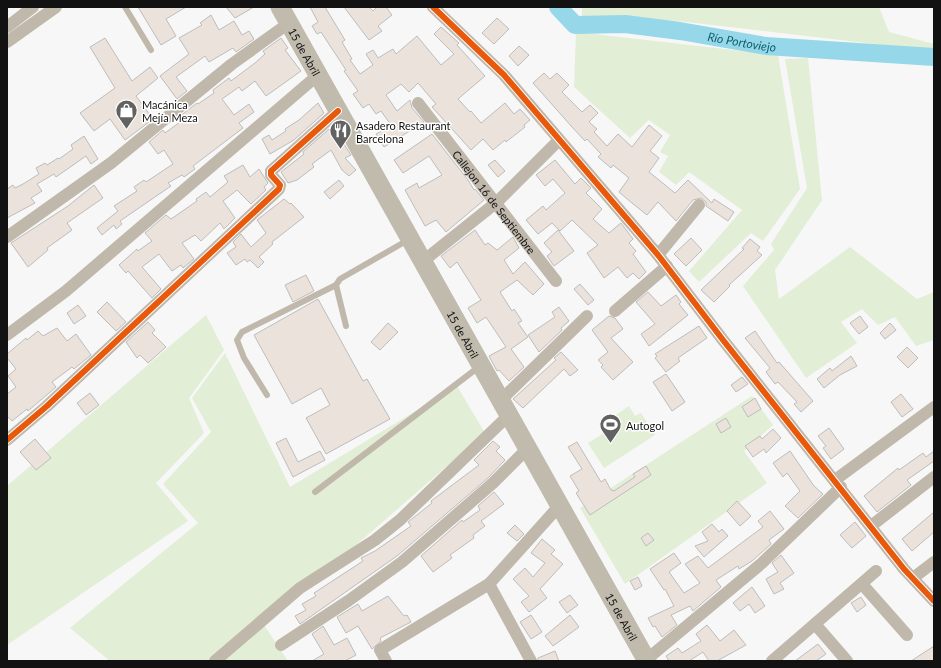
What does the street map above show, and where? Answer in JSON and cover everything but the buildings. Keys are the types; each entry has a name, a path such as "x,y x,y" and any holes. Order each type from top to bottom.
{"main road":[{"name":"15 de Abril","path":"280,7 647,660"}],"street":[{"path":"7,27 33,7"},
{"path":"7,42 56,7"},
{"path":"433,7 504,75 658,255 723,340 871,526 913,578 934,600"},
{"path":"7,238 111,163 232,64 289,23"},
{"path":"7,335 66,291 318,75"},
{"name":"Callejon 16 de Septiembre","path":"418,102 497,202 556,281"},
{"path":"7,440 47,406 280,190 280,185 271,175 271,171 338,111"},
{"path":"422,262 497,202 559,140"},
{"path":"658,255 699,205"},
{"path":"615,310 667,266"},
{"path":"215,661 300,588 375,540 400,520 587,316"},
{"path":"647,660 762,563 838,484 934,407"},
{"path":"281,646 348,601 402,562 493,482 528,448"},
{"path":"871,526 934,477"},
{"path":"386,661 380,650 490,584 560,505"},
{"path":"913,578 934,562"},
{"path":"772,661 876,572"},
{"path":"490,584 531,661"},
{"path":"862,584 907,635"},
{"path":"815,624 848,661"}],"lane":[{"path":"125,7 151,50"},
{"path":"267,395 244,358 237,340 242,332 336,285 340,279 410,240"},
{"path":"336,285 346,326"},
{"path":"315,492 481,365"}],"green space":[{"path":"582,7 879,7 889,32 934,44 934,49 883,45 678,21 582,17"},
{"path":"576,32 778,55 800,189 763,241 751,233 699,282 689,271 742,210 689,172 676,185 659,172 668,156 660,152 670,135 649,120 630,138 574,87"},
{"path":"808,58 822,200 775,270 779,299 850,247 917,299 934,292 934,340 916,346 895,317 878,325 862,309 841,322 857,343 806,378 743,286 774,250 771,244 807,188 785,59"},
{"path":"206,315 224,350 189,398 204,433 156,483 188,521 7,645 7,486"},
{"path":"225,353 290,487 457,386 485,433 264,625 288,661 110,661 70,628 198,523 163,484 211,432 192,398"},
{"path":"752,396 773,425 744,451 767,483 625,584 580,508"},
{"path":"629,406 635,416 641,413 655,435 604,468 588,443 612,428 607,421"}],"waterway":[{"name":"Río Portoviejo","path":"558,7 575,25 625,24 680,31 766,46 934,57"}],"cycle path":[{"path":"433,7 504,75 658,255 723,340 904,569 934,601"},
{"path":"7,440 47,406 279,189 280,185 271,175 271,171 338,111"}],"place":[{"name":"Macánica Mejía Meza","path":"126,130"},
{"name":"Asadero Restaurant Barcelona","path":"341,150"},
{"name":"Autogol","path":"610,444"}]}
